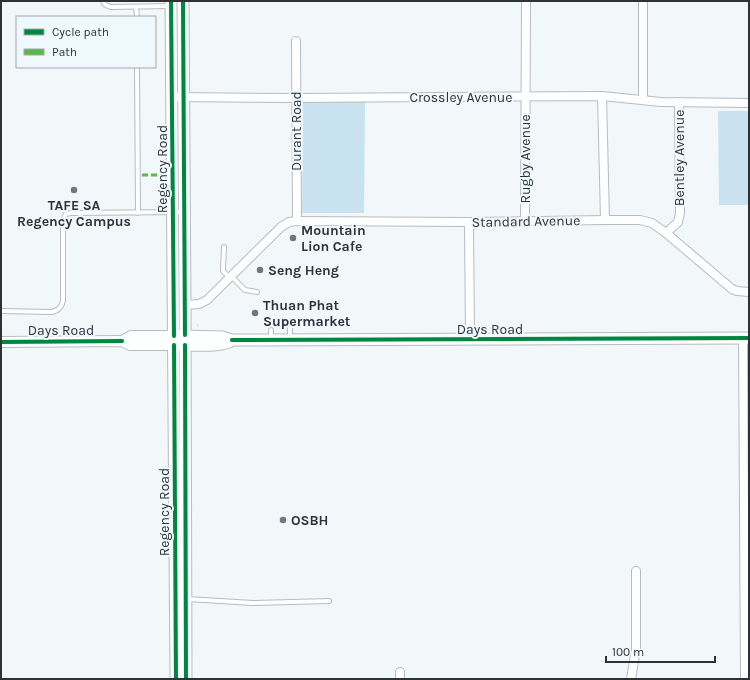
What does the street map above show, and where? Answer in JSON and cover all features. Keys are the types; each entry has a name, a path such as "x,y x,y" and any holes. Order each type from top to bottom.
{"main road":[{"name":"Regency Road","path":"183,1 173,212 180,340 186,599 186,679"},
{"name":"Regency Road","path":"171,4 184,212 185,308 180,340 176,679"},
{"path":"185,308 191,325 201,334 207,336"},
{"name":"Days Road","path":"180,340 224,344 232,340 271,335 290,340 746,338"},
{"name":"Days Road","path":"180,340 207,336 222,337 232,340"}],"street":[{"name":"Rugby Avenue","path":"525,221 526,1"},
{"path":"643,1 644,100"},
{"name":"Durant Road","path":"296,41 297,221"},
{"name":"Crossley Avenue","path":"178,97 296,98 602,96 660,102 749,103"},
{"path":"602,96 605,220"},
{"name":"Bentley Avenue","path":"666,233 678,222 680,213 679,102"},
{"name":"Standard Avenue","path":"231,277 280,228 289,222 640,220 652,223 666,233 728,286 737,291 749,292"},
{"path":"469,222 470,340"},
{"path":"185,308 207,300 231,277"},
{"path":"745,679 747,624 746,338"},
{"name":"Days Road","path":"1,342 122,341 130,345 180,340"},
{"path":"631,679 636,649 636,571"}],"lane":[{"path":"103,1 107,6 136,7 171,4"},
{"path":"136,7 136,16"},
{"path":"137,68 138,213"},
{"path":"1,311 51,312 57,311 62,306 63,220 66,214 184,212"},
{"path":"224,247 224,271 245,290 257,292"},
{"path":"290,328 290,340"},
{"path":"186,599 253,603 329,601"}],"shaded area":[{"path":"303,102 365,102 364,213 302,213"},
{"path":"718,111 749,111 749,205 719,205"}],"marked path":[{"path":"142,175 164,175"}],"cycle path":[{"path":"171,1 174,336"},
{"path":"183,1 185,335"},
{"path":"232,340 749,338"},
{"path":"1,342 122,341"},
{"path":"174,345 176,679"},
{"path":"185,345 186,679"}],"place":[{"name":"TAFE SA Regency Campus","path":"74,190"},
{"name":"Mountain Lion Cafe","path":"293,238"},
{"name":"Seng Heng","path":"260,270"},
{"name":"Thuan Phat Supermarket","path":"255,313"},
{"name":"OSBH","path":"283,520"}]}
